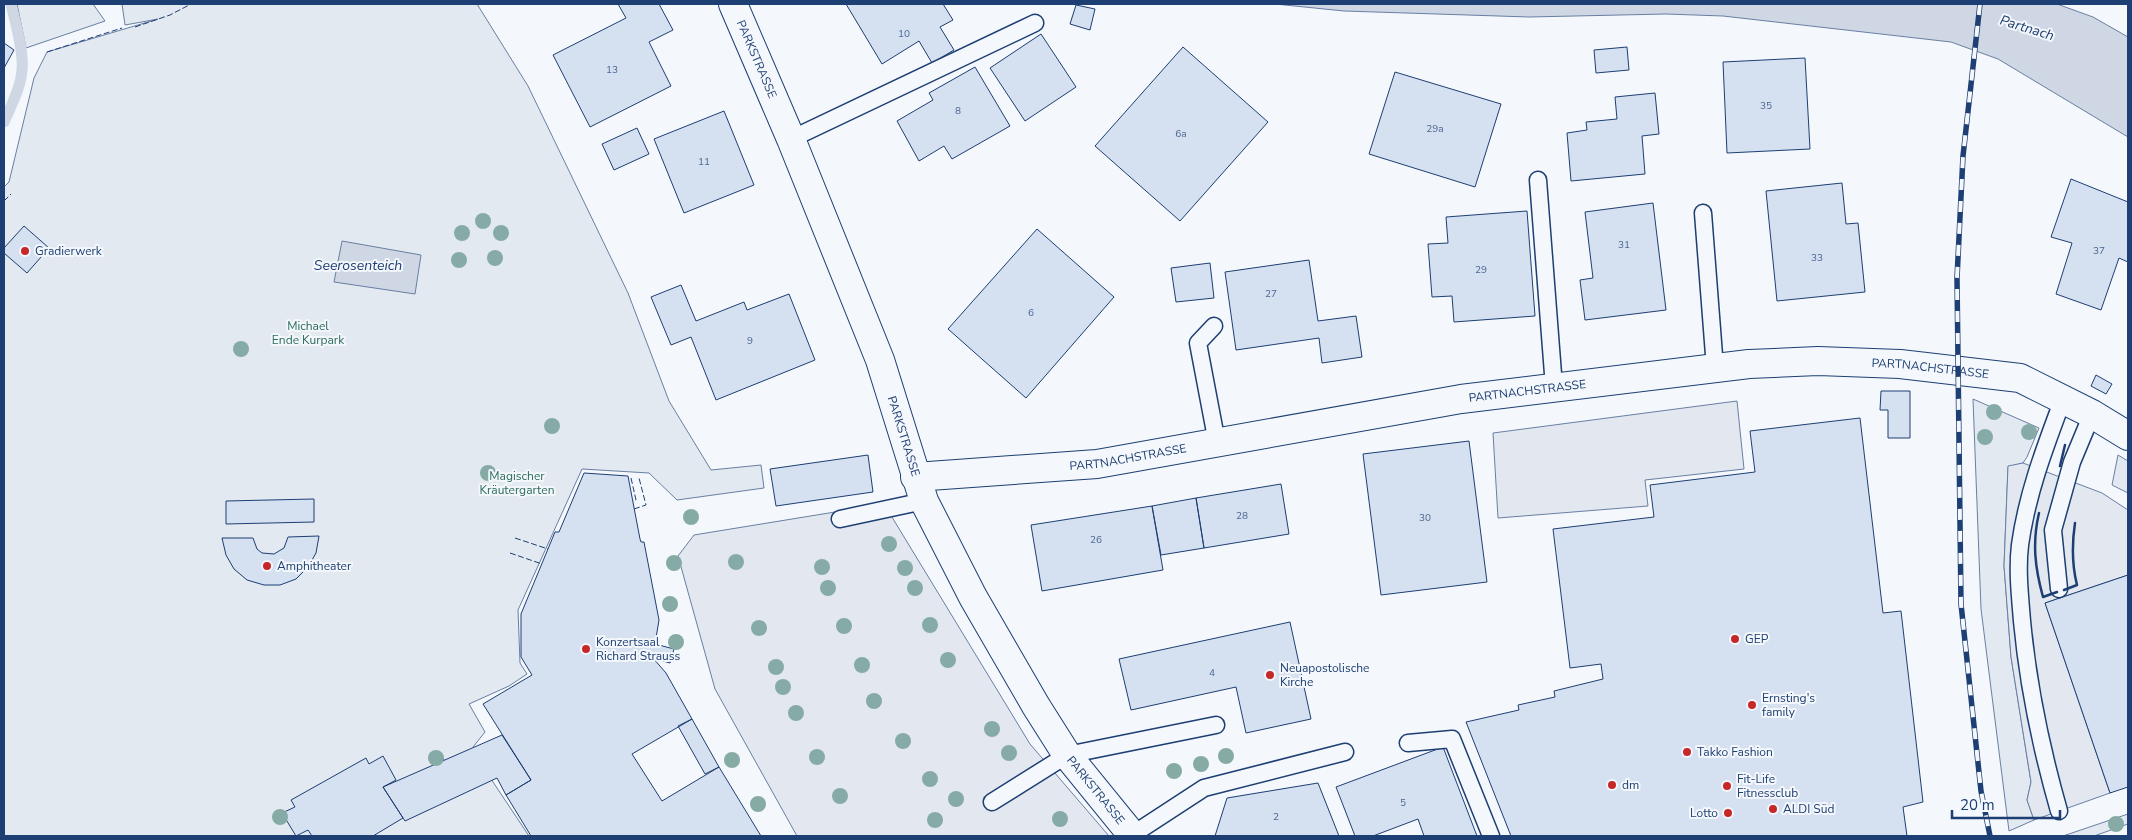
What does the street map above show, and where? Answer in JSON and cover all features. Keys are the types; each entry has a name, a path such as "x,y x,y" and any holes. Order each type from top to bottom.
{"street":[{"name":"PARKSTRASSE","path":"733,4 791,139 880,360 919,489 973,597 1067,756 1133,835"},
{"name":"PARTNACHSTRASSE","path":"919,489 1097,464 1461,398 1749,364 1818,361 1900,364 2020,378 2092,414 2128,436"}],"lane":[{"path":"791,139 1035,23"},
{"path":"1538,180 1554,387"},
{"path":"1703,214 1715,368"},
{"path":"1214,326 1198,343 1217,442"},
{"path":"2059,811 2042,751 2034,708 2018,583 2020,546 2031,492 2040,460 2063,399"},
{"path":"2059,589 2053,530 2072,462 2092,414"},
{"path":"840,519 919,489"},
{"path":"992,802 1067,756 1216,724"},
{"path":"1408,743 1452,739 1491,836"},
{"path":"1133,835 1204,788 1345,752"}],"green space":[{"path":"17,4 93,4 105,21 26,48"},
{"name":"Michael Ende Kurpark","path":"122,4 477,4 528,86 628,293 669,401 711,470 761,465 764,488 677,500 649,473 582,469 518,610 520,663 527,674 509,686 469,704 485,732 473,747 493,782 529,836 4,836 4,187 9,182 34,78 47,52 158,19 125,25"},
{"path":"1973,399 2039,428 2023,463 2008,467 2004,566 2011,657 2031,782 2027,800 2034,820 2009,831 1981,609"},
{"path":"2128,814 2128,824 2094,836 2063,836"}],"shaded area":[{"path":"1737,401 1744,469 1645,480 1648,506 1498,518 1493,433"},
{"path":"2118,455 2128,461 2128,493 2112,485"},
{"path":"2023,463 2102,493 2128,510 2128,575 2045,603 2110,793 2034,820 2027,800 2031,782 2011,657 2004,566 2008,466"},
{"path":"884,504 1030,744 1109,836 797,836 715,689 678,556 694,535"}],"water":[{"name":"Partnach","path":"1275,4 2057,4 2093,17 2128,37 2128,137 1998,59 1951,42 1723,16 1666,14 1529,17 1344,11"},
{"name":"Seerosenteich","path":"342,241 421,255 415,294 334,282"}],"building":[{"path":"618,4 659,4 673,30 649,42 671,86 590,127 553,55 626,18"},
{"path":"846,4 943,4 953,20 940,27 954,50 932,63 919,41 882,64"},
{"path":"1076,5 1095,9 1090,30 1070,24"},
{"path":"1041,34 1076,87 1025,121 990,68"},
{"path":"4,43 14,50 4,68"},
{"path":"1183,47 1268,122 1180,221 1095,146"},
{"path":"1627,47 1629,70 1596,73 1594,50"},
{"path":"1805,58 1810,149 1727,153 1723,62"},
{"path":"975,67 1010,126 952,159 944,146 919,161 897,121 933,100 929,93"},
{"path":"1395,72 1501,104 1475,187 1369,154"},
{"path":"1655,93 1659,134 1642,136 1645,174 1571,181 1567,133 1587,130 1586,122 1617,119 1615,97"},
{"path":"724,111 754,185 684,213 654,139"},
{"path":"637,128 649,154 614,170 602,144"},
{"path":"2071,179 2128,202 2128,262 2119,258 2101,310 2056,294 2072,243 2051,237"},
{"path":"1842,183 1846,224 1858,223 1865,292 1777,301 1766,191"},
{"path":"1653,203 1666,310 1585,320 1580,280 1593,278 1585,212"},
{"path":"1527,211 1535,316 1454,322 1452,296 1432,297 1428,244 1448,243 1446,217"},
{"name":"Gradierwerk","path":"24,226 49,248 27,273 4,253 4,248"},
{"path":"1037,229 1114,297 1026,398 948,329"},
{"path":"1309,260 1318,321 1356,316 1362,357 1322,363 1319,338 1236,350 1225,272"},
{"path":"1210,263 1214,298 1176,302 1171,268"},
{"path":"681,285 696,321 744,302 747,310 789,294 815,360 716,400 691,337 671,345 651,297"},
{"path":"2096,375 2112,384 2106,394 2091,386"},
{"path":"1881,391 1910,391 1910,438 1888,438 1888,410 1880,410"},
{"name":"GEP","path":"1860,418 1883,613 1901,611 1923,802 1903,807 1907,836 1511,836 1466,722 1519,710 1518,705 1555,697 1554,691 1603,679 1601,664 1570,668 1553,529 1654,517 1650,485 1755,472 1750,431"},
{"path":"1469,441 1487,582 1381,595 1363,454"},
{"path":"868,455 873,492 776,506 770,469"},
{"path":"584,473 628,476 640,539 641,542 644,542 659,620 655,644 674,649 670,663 653,658 666,673 692,719 632,754 662,801 719,767 761,836 531,836 506,795 531,780 483,704 532,675 521,657 521,614 555,532 559,532"},
{"path":"1281,484 1289,534 1204,548 1196,498"},
{"path":"1196,498 1204,548 1161,555 1152,506"},
{"path":"314,499 314,522 226,524 226,501"},
{"path":"1152,506 1163,570 1042,591 1031,525"},
{"path":"319,536 316,553 308,567 296,579 280,585 264,585 247,580 234,569 226,555 222,538 253,538 257,549 262,553 274,554 284,548 288,537"},
{"path":"2128,575 2128,787 2110,793 2045,603"},
{"path":"1290,622 1311,719 1246,733 1236,687 1131,710 1119,659"},
{"path":"692,719 719,767 705,774 678,726"},
{"path":"502,735 531,780 506,795 497,778 405,821 383,787"},
{"path":"1443,747 1477,836 1424,836 1418,819 1373,836 1355,836 1336,787"},
{"path":"383,756 396,780 383,787 403,818 373,836 312,836 308,830 296,836 282,813 295,807 291,800 366,758 369,764"},
{"path":"1318,783 1339,836 1215,836 1227,798"}],"waterway":[{"path":"4,122 18,90 22,70 20,46 11,4"}],"railway":[{"path":"1980,4 1963,156 1957,278 1961,604 1981,791 1990,836"}],"fence":[{"path":"135,27 170,15 191,4"},
{"path":"47,52 122,28"},
{"path":"4,201 11,194"},
{"path":"631,478 636,500 633,501"},
{"path":"634,509 646,505 639,478"},
{"path":"515,538 548,549"},
{"path":"510,553 542,564"}],"wall":[{"path":"2060,466 2065,445"},
{"path":"2039,513 2035,545 2036,566 2040,586 2043,597 2057,592"},
{"path":"2064,590 2077,585 2073,554 2075,523"},
{"path":"434,763 432,760 435,754 439,754 443,760"}],"place":[{"name":"Gradierwerk","path":"25,251"},
{"name":"Amphitheater","path":"267,566"},
{"name":"GEP","path":"1735,639"},
{"name":"Konzertsaal Richard Strauss","path":"586,649"},
{"name":"Neuapostolische Kirche","path":"1270,675"},
{"name":"Ernsting's family","path":"1752,705"},
{"name":"Takko Fashion","path":"1687,752"},
{"name":"dm","path":"1612,785"},
{"name":"Fit-Life Fitnessclub","path":"1727,786"},
{"name":"ALDI Süd","path":"1773,809"},
{"name":"Lotto","path":"1728,813"}],"park label":[{"name":"Magischer Kräutergarten","path":"517,483"}]}
